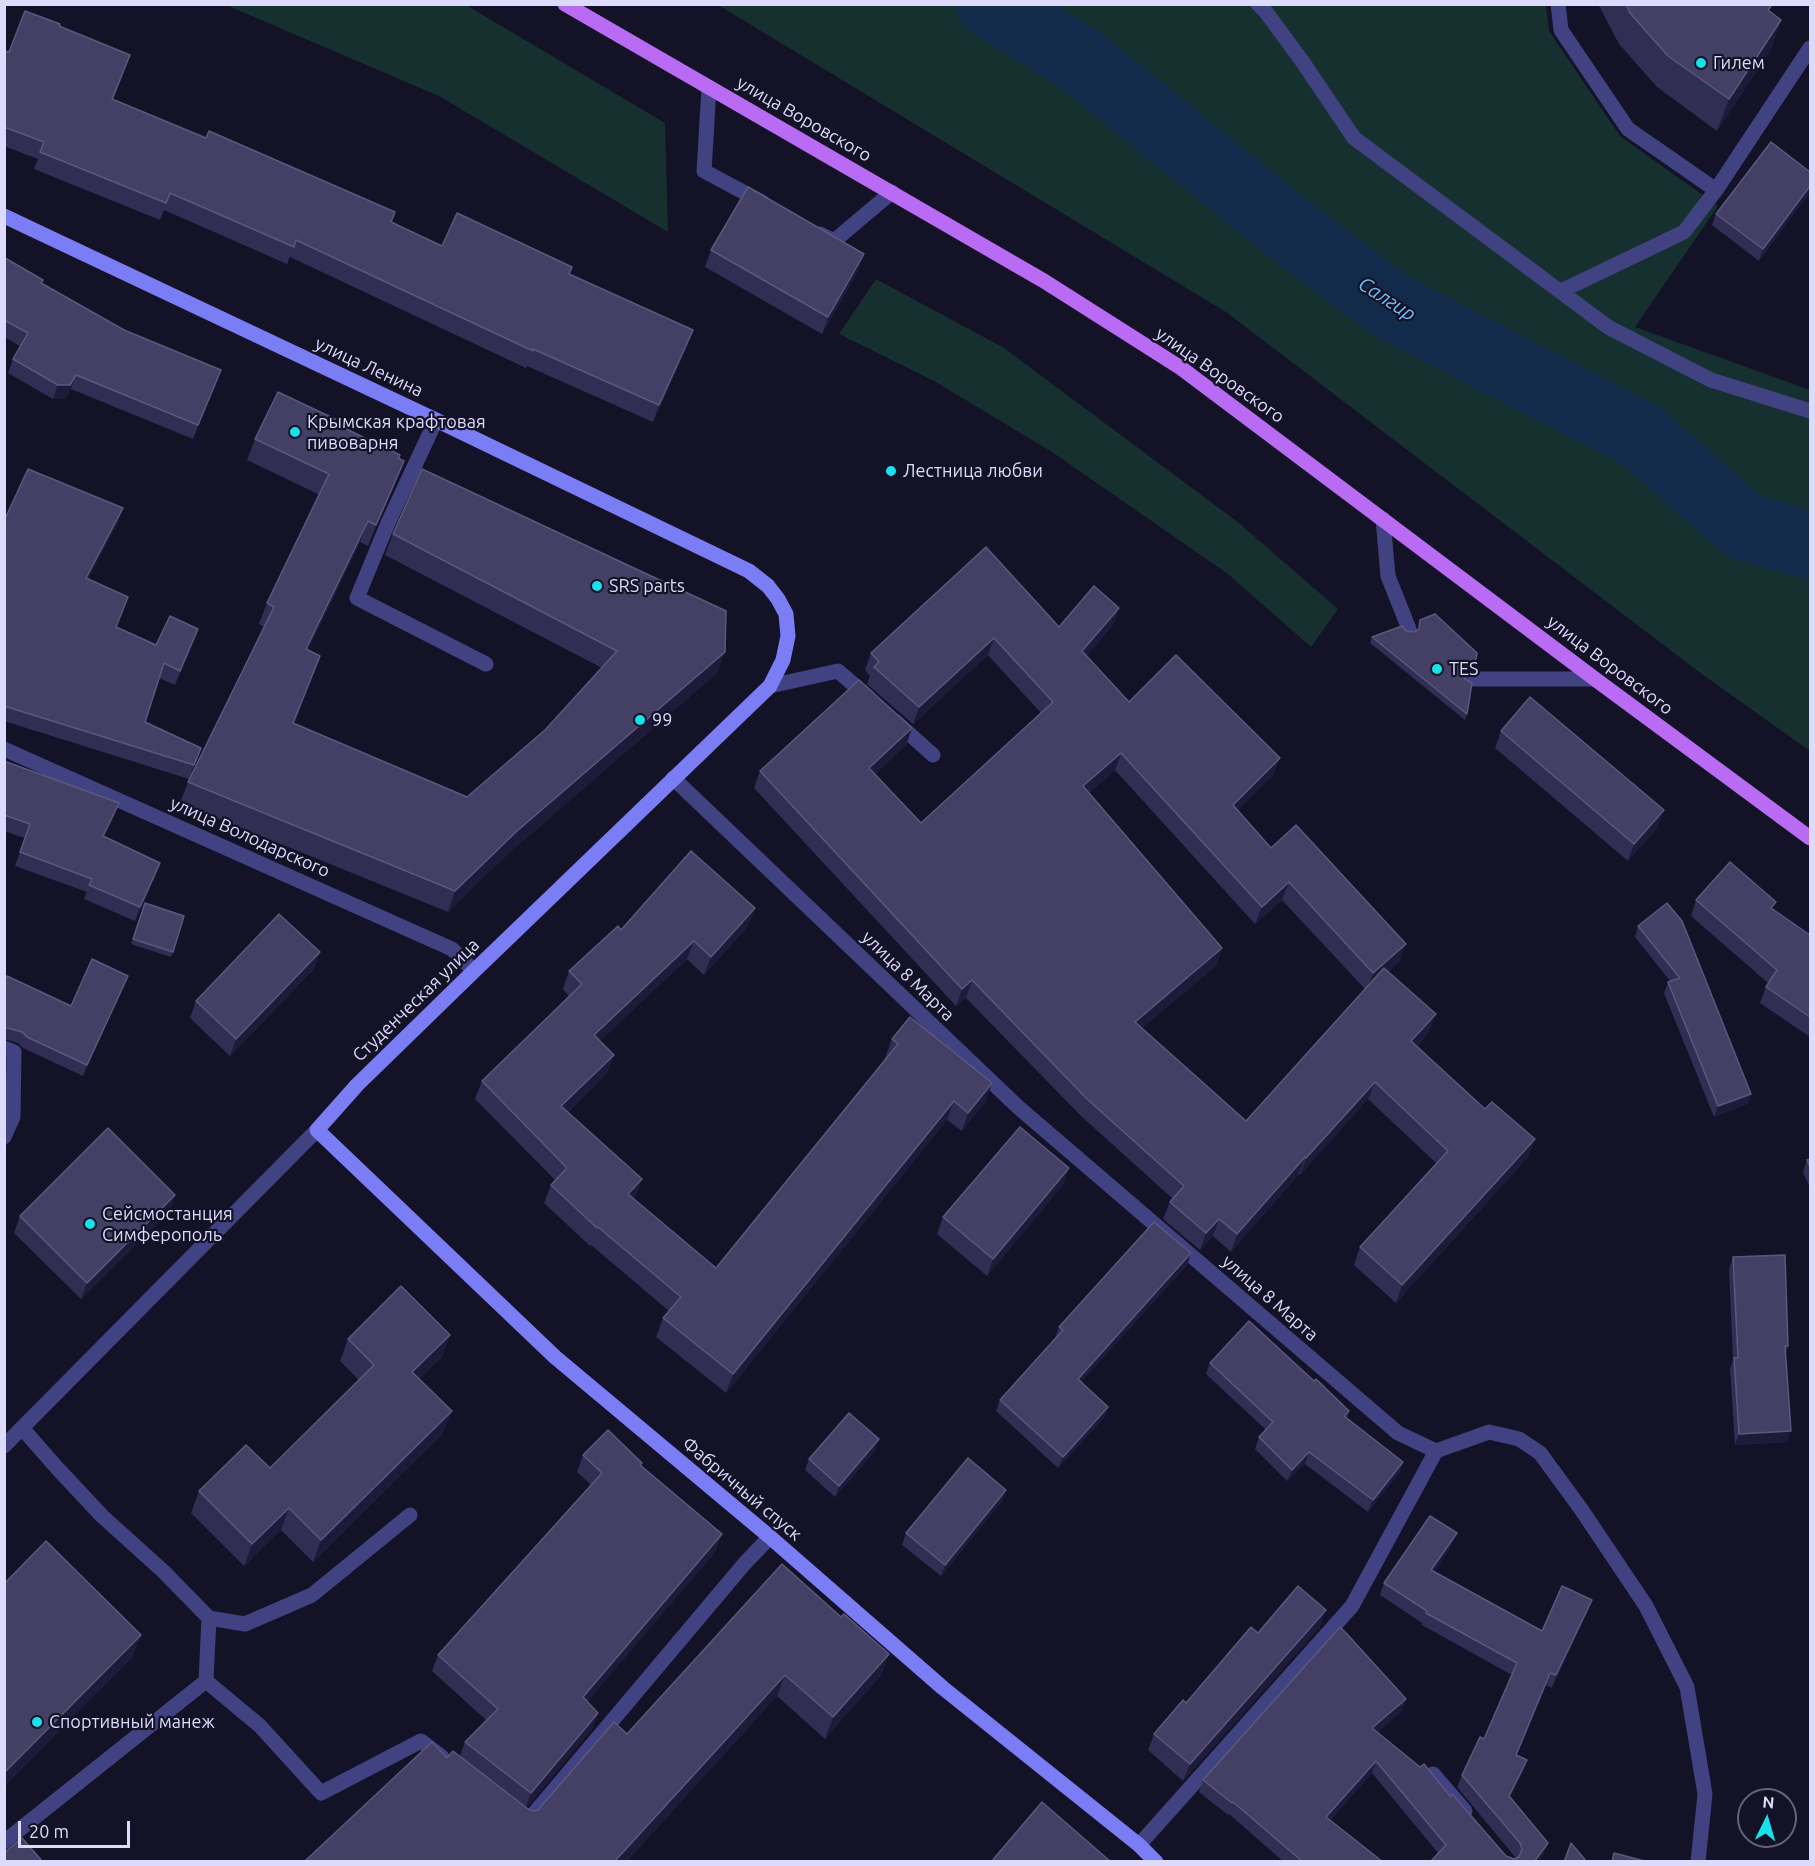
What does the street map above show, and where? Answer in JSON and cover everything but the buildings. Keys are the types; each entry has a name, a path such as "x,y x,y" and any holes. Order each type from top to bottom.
{"main road":[{"name":"улица Воровского","path":"566,4 1044,281 1181,368 1810,838"},
{"name":"улица Ленина","path":"4,216 749,571"},
{"name":"Студенческая улица","path":"317,1130 357,1085 770,686 783,660 788,636 786,614 768,586 749,571"},
{"name":"Фабричный спуск","path":"317,1130 555,1357 770,1537 943,1688 1139,1845 1156,1862"}],"street":[{"path":"1258,4 1296,53 1354,138 1608,327 1711,380 1810,411"},
{"path":"1558,4 1561,30 1628,129 1716,190"},
{"path":"1561,291 1684,232 1716,190 1810,48"},
{"path":"709,88 704,171 774,209"},
{"path":"804,225 834,241 892,192"},
{"path":"436,420 388,523 357,598 486,664"},
{"path":"1383,519 1388,576 1409,629"},
{"path":"770,686 838,671 933,754"},
{"path":"1471,679 1595,679"},
{"name":"улица Володарского","path":"4,749 452,949 474,971"},
{"name":"улица 8 Марта","path":"673,778 1017,1107 1398,1433 1436,1451"},
{"path":"4,1048 14,1053 13,1117 4,1137"},
{"name":"Студенческая улица","path":"4,1446 317,1130"},
{"path":"22,1428 102,1516 163,1570 209,1618 245,1624 312,1595 410,1515"},
{"path":"1139,1845 1352,1606 1436,1451 1489,1432 1519,1439 1540,1453 1581,1509 1646,1606 1687,1687 1705,1794 1698,1862"},
{"path":"517,1816 526,1823 745,1563 770,1537"},
{"path":"4,1842 206,1681 209,1618"},
{"path":"206,1681 260,1726 321,1793 422,1741 456,1768"},
{"path":"1433,1774 1478,1827"}],"green space":[{"path":"226,5 466,5 665,123 668,232 439,96"},
{"path":"718,5 1546,5 1549,31 1620,136 1718,206 1635,327 1810,390 1810,751 1699,672 1226,312"},
{"path":"876,279 1004,348 1239,523 1338,609 1311,647 1228,574 1052,452 934,381 839,334"}],"waterway":[{"name":"Салгир","path":"990,4 1080,60 1289,229 1391,306 1640,435 1745,527 1810,545"}],"place":[{"name":"Гилем","path":"1701,63"},
{"name":"Крымская крафтовая пивоварня","path":"295,432"},
{"name":"Лестница любви","path":"891,471"},
{"name":"SRS parts","path":"597,586"},
{"name":"TES","path":"1437,669"},
{"name":"99","path":"640,720"},
{"name":"Сейсмостанция Симферополь","path":"90,1224"},
{"name":"Спортивный манеж","path":"37,1722"}]}
